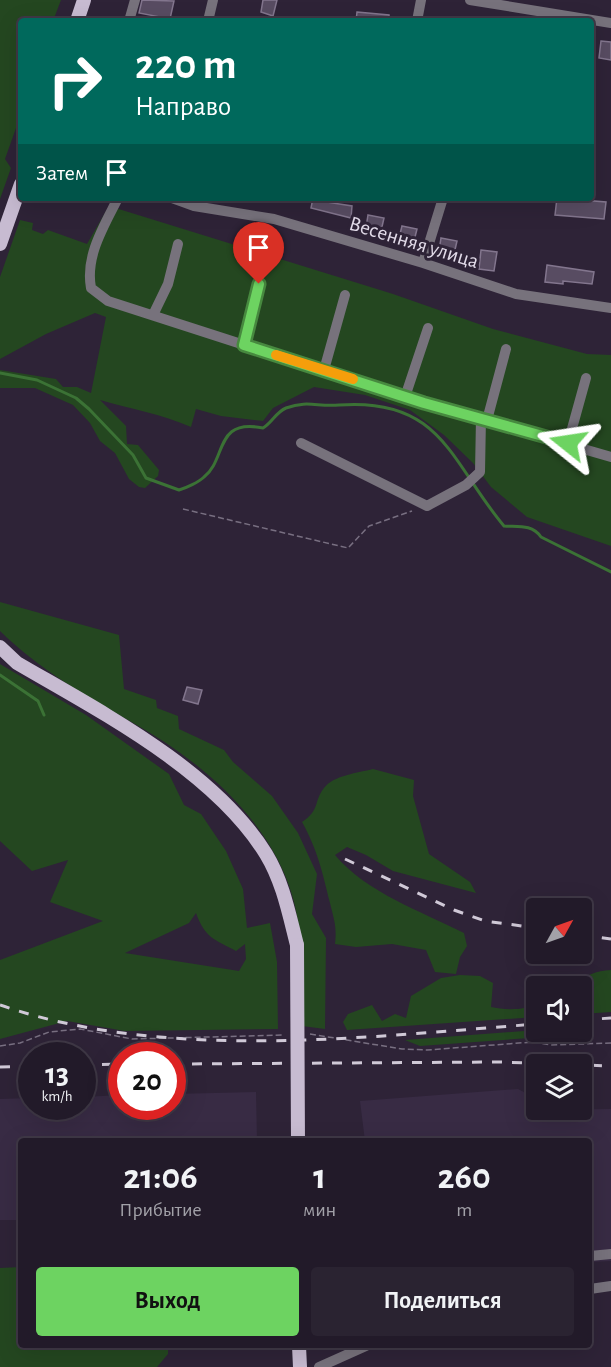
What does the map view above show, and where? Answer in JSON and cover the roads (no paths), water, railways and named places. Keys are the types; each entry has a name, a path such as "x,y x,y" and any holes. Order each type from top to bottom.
{"main road":[{"path":"78,18 84,0"},
{"path":"0,244 18,193"},
{"path":"0,647 17,663 160,751 220,796 266,855 285,897 297,945 298,1138"},
{"path":"300,1348 300,1367"}],"street":[{"path":"130,18 135,0"},
{"path":"209,18 213,0"},
{"path":"418,18 421,0"},
{"path":"470,0 580,18"},
{"path":"594,20 611,23"},
{"path":"116,201 97,239 89,276 91,288 108,301 405,397 611,457"},
{"name":"Весенняя улица","path":"180,201 194,206 274,219 423,263 516,294 611,308"},
{"path":"423,263 442,201"},
{"path":"153,315 168,284 178,244"},
{"path":"244,345 259,284"},
{"path":"324,370 345,295"},
{"path":"405,397 428,328"},
{"path":"301,443 427,506 466,485 480,472 484,419 506,349"},
{"path":"568,443 586,378"},
{"path":"592,1256 611,1254"},
{"path":"592,1289 611,1286"},
{"path":"319,1367 362,1348"}],"waterway":[{"path":"0,373 37,380 76,398 133,455 146,478 179,490 204,477 211,469 229,434 247,426 263,428 286,408 307,404 373,405 401,412 422,423 440,439 504,526 533,530 541,537 611,572"},
{"path":"0,675 38,701 44,715"}],"railway":[{"path":"345,859 454,910 485,921 526,927"},
{"path":"592,936 611,939"},
{"path":"0,1005 63,1023 129,1034 197,1039 266,1041 335,1039 526,1025"},
{"path":"592,1019 611,1018"},
{"path":"186,1064 500,1062 611,1066"},
{"path":"96,1065 108,1064"},
{"path":"0,1067 18,1066"}]}
